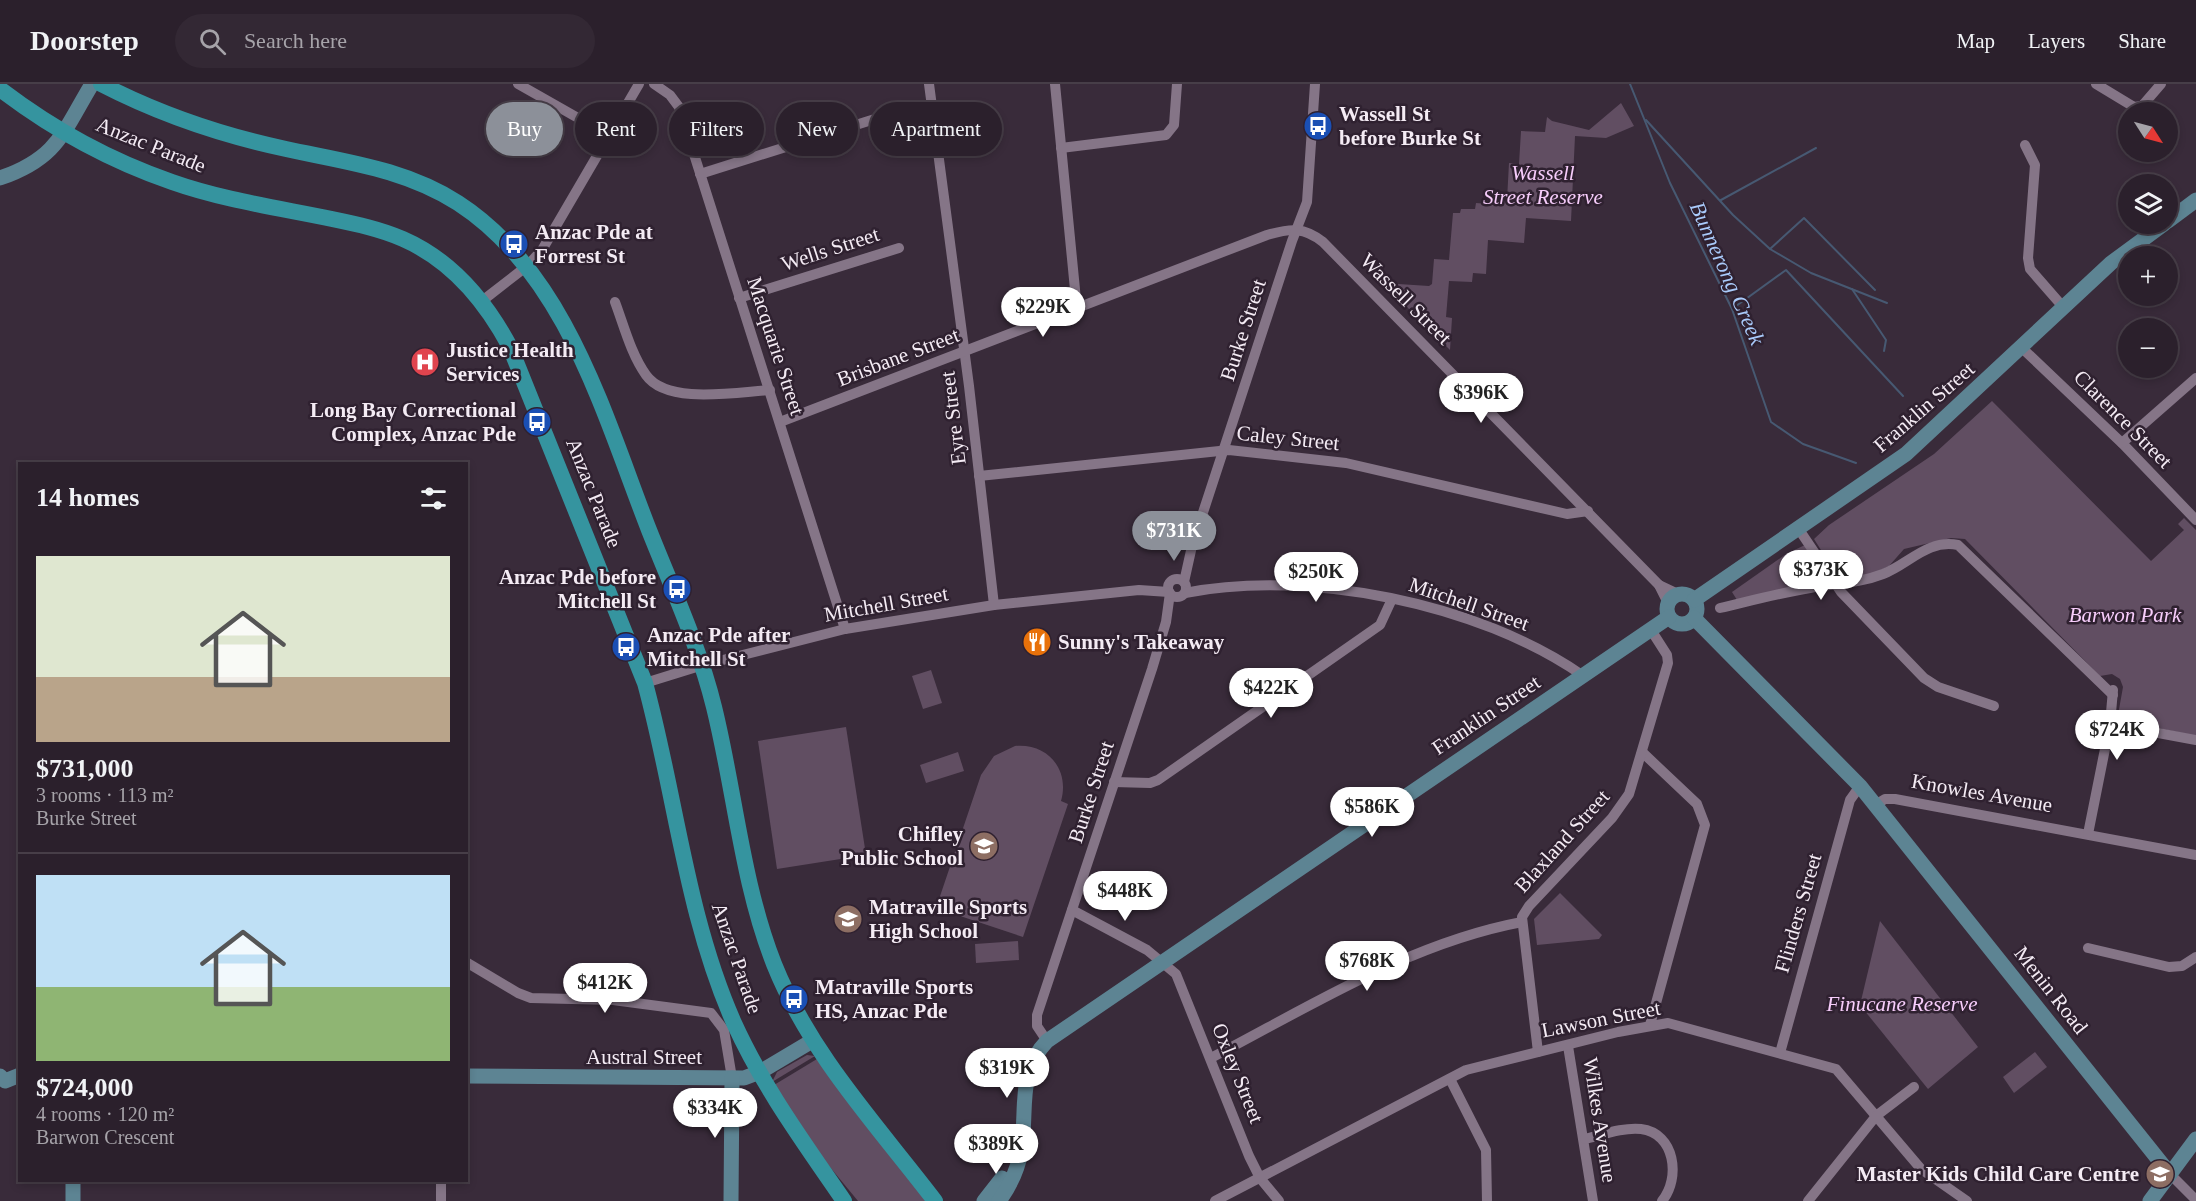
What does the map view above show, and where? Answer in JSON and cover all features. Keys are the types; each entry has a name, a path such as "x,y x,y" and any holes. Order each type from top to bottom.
{"main road":[{"name":"Anzac Parade","path":"101,84 165,115 203,129 391,171 426,183 460,204 496,231 527,266 555,308 580,358 703,665 724,748 764,935 784,988 812,1041 937,1200"},
{"name":"Anzac Parade","path":"0,89 65,132 172,183 367,227 404,239 444,265 482,301 510,347 645,683 703,934 734,1022 790,1123 844,1201"}],"street":[{"path":"0,178 48,153 65,132 92,84"},
{"path":"518,84 575,116"},
{"path":"628,102 639,84"},
{"name":"Macquarie Street","path":"654,84 670,95 679,106 845,629"},
{"name":"Eyre Street","path":"929,84 965,353 994,605"},
{"path":"1055,84 1077,310"},
{"path":"1061,148 1166,135 1174,125 1177,84"},
{"path":"1299,228 1307,202 1315,84"},
{"path":"2096,84 2122,102"},
{"path":"2148,102 2161,84"},
{"path":"700,174 870,121"},
{"path":"2025,144 2035,165 2028,258 2030,269 2064,308"},
{"path":"482,301 527,266 542,250 596,156"},
{"name":"Franklin Street","path":"2178,213 2196,200"},
{"name":"Brisbane Street","path":"780,422 1077,310 1267,235 1299,228"},
{"name":"Burke Street","path":"1047,1041 1038,1026 1037,1015 1292,241 1299,228"},
{"name":"Wassell Street","path":"1299,228 1312,233 1323,242 1588,511 1659,585 1672,605"},
{"name":"Franklin Street","path":"1694,600 1906,454 2022,348 2110,263 2150,234"},
{"name":"Wells Street","path":"740,298 899,248"},
{"path":"615,302 639,363 647,377 658,387 680,394 770,390"},
{"name":"Clarence Street","path":"2022,348 2122,443 2196,520"},
{"path":"2122,443 2196,378"},
{"name":"Caley Street","path":"979,476 1224,451 1336,462 1567,514 1588,511"},
{"path":"1798,528 1837,586 1924,678 1938,687 1994,706"},
{"path":"1720,608 1813,587 1837,586 1863,581 1891,571 1917,552 1941,545 1958,544 2113,691 2110,724 2088,834"},
{"name":"Mitchell Street","path":"645,683 703,665 845,629 994,605 1138,590 1144,586 1177,588 1230,586 1354,591 1427,606 1493,629 1532,646 1581,675"},
{"path":"1687,595 1694,600 1697,607 1694,618 1681,624 1672,605 1687,595"},
{"path":"1114,782 1150,783 1158,780 1380,625 1392,599"},
{"name":"Franklin Street","path":"984,1201 997,1194 1021,1127 1028,1076 1035,1055 1047,1041 1581,675 1651,630 1672,605"},
{"path":"1694,618 1860,786 1875,804"},
{"name":"Blaxland Street","path":"1538,1052 1522,922 1529,906 1612,818 1629,794 1668,659 1651,630"},
{"path":"2110,724 2196,740"},
{"path":"1642,752 1697,804 1705,825 1650,1025"},
{"name":"Flinders Street","path":"1780,1053 1850,800 1860,786"},
{"name":"Knowles Avenue","path":"1875,804 1885,799 1895,799 2196,855"},
{"name":"Menin Road","path":"1875,804 2170,1174 2196,1200"},
{"path":"1072,910 1162,961"},
{"path":"1211,1058 1368,975 1429,948 1500,926 1522,922"},
{"path":"2088,948 2183,971 2196,957"},
{"name":"Oxley Street","path":"1162,961 1176,974 1260,1178 1279,1201"},
{"path":"468,963 518,993 531,998 613,1000 711,1013 724,1030 732,1078 731,1201"},
{"name":"Lawson Street","path":"1215,1201 1466,1070 1650,1025 1668,1023 1836,1069 1921,1169 1966,1201"},
{"name":"Austral Street","path":"468,1076 749,1077 812,1041"},
{"name":"Wilkes Avenue","path":"1568,1046 1585,1139 1593,1201"},
{"path":"2,1081 18,1076"},
{"path":"1450,1079 1486,1150 1487,1201"},
{"path":"1808,1201 1876,1116 1914,1087"},
{"path":"1585,1139 1630,1129 1646,1130 1658,1137 1671,1154 1673,1167 1671,1183 1662,1201"},
{"path":"2150,1201 2196,1139"},
{"path":"73,1182 73,1201"},
{"path":"441,1182 441,1201"},
{"path":"970,1201 997,1194"}],"green space":[{"name":"Wassell Street Reserve","path":"1621,103 1634,126 1606,138 1575,136 1571,221 1526,218 1524,243 1488,240 1486,274 1473,273 1472,282 1449,281 1446,317 1452,318 1450,350 1383,283 1429,286 1432,284 1434,259 1449,260 1453,213 1460,213 1461,209 1475,209 1476,203 1490,204 1491,199 1507,200 1509,163 1519,164 1521,131 1545,132 1547,117 1552,121 1589,130"},
{"name":"Barwon Park","path":"1992,401 2151,561 2184,530 2178,524 2184,518 2196,530 2196,736 2121,720 2118,715 2123,687 2120,679 2112,674 2100,676 1965,539 1951,538 1904,549 1889,566 1870,575 1841,580 1814,539 1829,525 1934,454"},
{"path":"1805,545 1818,566 1818,582 1737,600 1732,592 1786,554"},
{"path":"931,670 942,703 923,709 912,676"},
{"path":"846,727 866,855 777,869 758,741"},
{"path":"1015,746 1037,749 1054,761 1062,779 1061,801 1068,804 1023,937 936,908 981,775 994,756"},
{"path":"958,752 964,771 926,783 920,765"},
{"path":"1560,893 1602,935 1599,939 1537,945 1534,919"},
{"name":"Finucane Reserve","path":"1880,921 1978,1047 1928,1089 1860,1005"},
{"path":"1018,941 1019,960 976,963 975,944"},
{"path":"2035,1052 2047,1067 2014,1093 2003,1077"},
{"path":"807,1055 815,1056 772,1082 777,1072"},
{"path":"817,1059 929,1201 858,1201 806,1138 774,1085"}],"waterway":[{"name":"Bunnerong Creek","path":"1630,84 1670,183 1732,309 1771,422 1803,444 1856,463"},
{"path":"1646,120 1733,215 1770,249 1811,273 1887,303"},
{"path":"1721,200 1816,148"},
{"path":"1770,249 1804,218 1875,290"},
{"path":"1732,309 1786,270 1903,396"},
{"path":"1852,289 1886,340 1884,351"}],"place":[{"name":"Wassell St before Burke St","path":"1318,126"},
{"name":"Anzac Pde at Forrest St","path":"514,244"},
{"name":"Justice Health Services","path":"425,362"},
{"name":"Long Bay Correctional Complex, Anzac Pde","path":"537,422"},
{"name":"Anzac Pde before Mitchell St","path":"677,589"},
{"name":"Sunny's Takeaway","path":"1037,642"},
{"name":"Anzac Pde after Mitchell St","path":"626,647"},
{"name":"Chifley Public School","path":"984,846"},
{"name":"Matraville Sports High School","path":"848,919"},
{"name":"Matraville Sports HS, Anzac Pde","path":"794,999"},
{"name":"Master Kids Child Care Centre","path":"2160,1174"}]}
